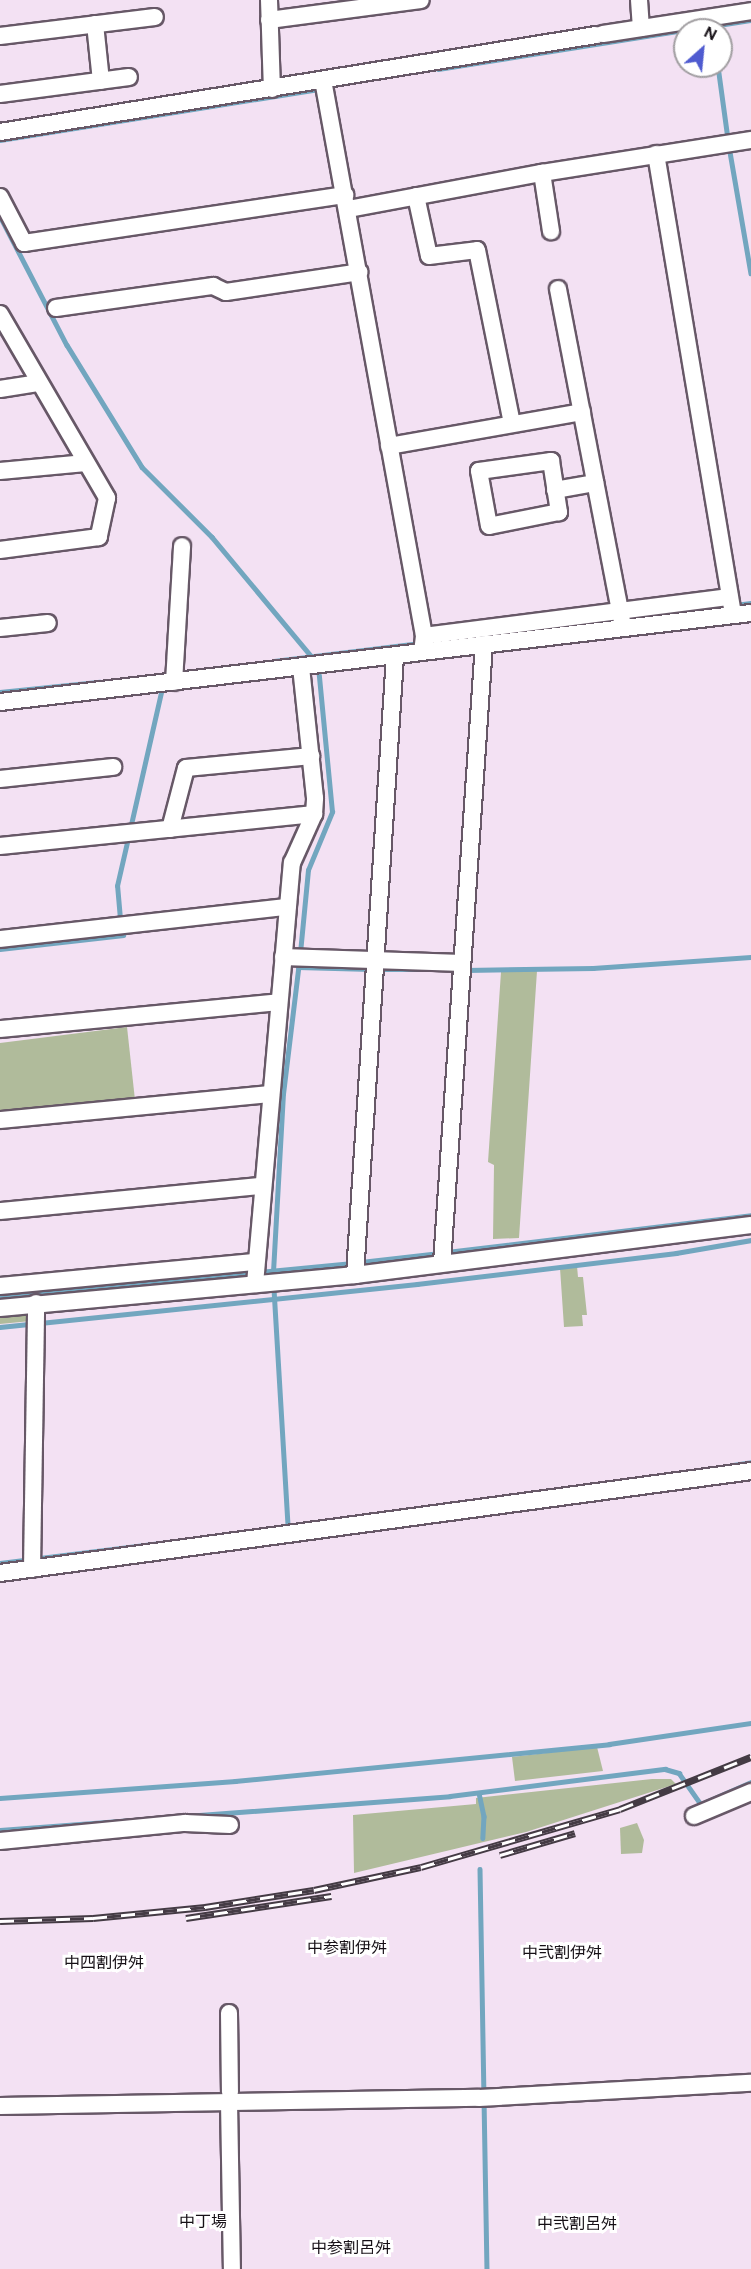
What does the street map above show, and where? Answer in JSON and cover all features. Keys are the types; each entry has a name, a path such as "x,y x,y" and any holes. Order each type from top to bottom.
{"street":[{"path":"268,0 272,89"},
{"path":"269,20 421,0"},
{"path":"639,0 641,28"},
{"path":"0,132 272,89 324,85 599,35 751,11"},
{"path":"0,36 155,16"},
{"path":"95,24 101,81"},
{"path":"0,94 129,77"},
{"path":"324,85 360,272 423,643"},
{"path":"0,197 24,243 347,202 416,196 542,172 751,140"},
{"path":"656,154 731,605"},
{"path":"542,172 551,231"},
{"path":"416,196 429,256 477,250 512,424"},
{"path":"56,308 213,286 226,292 360,272"},
{"path":"558,289 622,618"},
{"path":"0,314 107,498 99,537 0,550"},
{"path":"0,389 39,383"},
{"path":"389,446 582,412"},
{"path":"551,461 555,490 558,512 489,526 479,471 551,461"},
{"path":"0,471 86,463"},
{"path":"555,490 595,483"},
{"path":"173,676 182,546"},
{"path":"0,702 173,676 301,667 395,656 423,643 731,605 751,613"},
{"path":"423,643 484,644 622,618"},
{"path":"0,628 48,623"},
{"path":"441,1256 484,644"},
{"path":"355,1267 395,656"},
{"path":"255,1273 279,1002 293,958 288,908 292,863 314,814 311,756 301,667"},
{"path":"170,829 186,768 311,756"},
{"path":"0,779 113,767"},
{"path":"0,846 314,814"},
{"path":"0,939 288,908"},
{"path":"293,958 375,966 462,967"},
{"path":"0,1029 279,1002"},
{"path":"0,1120 270,1094"},
{"path":"0,1211 262,1185"},
{"path":"0,1286 355,1267 441,1256 751,1225"},
{"path":"0,1308 255,1273"},
{"path":"32,1561 36,1303"},
{"path":"0,1573 32,1561 751,1471"},
{"path":"694,1816 751,1792"},
{"path":"0,1840 184,1823 230,1825"},
{"path":"229,2013 232,2269"},
{"path":"0,2106 230,2097 484,2098 751,2082"}],"green space":[{"path":"537,971 519,1238 493,1239 494,1165 488,1162 501,972"},
{"path":"127,1027 135,1100 0,1113 0,1043"},
{"path":"577,1266 578,1277 583,1277 587,1315 582,1315 583,1326 564,1327 560,1268"},
{"path":"30,1311 31,1321 0,1324 0,1315"},
{"path":"597,1747 603,1771 515,1781 512,1757"},
{"path":"652,1779 671,1779 676,1784 526,1832 354,1873 353,1815 476,1804 476,1798"},
{"path":"637,1823 644,1840 642,1853 621,1854 620,1828"}],"waterway":[{"path":"733,23 751,20"},
{"path":"438,69 673,32"},
{"path":"720,78 728,139"},
{"path":"0,140 320,89"},
{"path":"730,152 751,273"},
{"path":"0,216 67,345 142,467 212,537 311,656"},
{"path":"735,605 751,603"},
{"path":"274,661 420,643"},
{"path":"300,953 308,870 332,812 319,676"},
{"path":"0,692 99,682"},
{"path":"130,829 161,692"},
{"path":"120,919 117,886 128,838"},
{"path":"0,949 123,935"},
{"path":"466,970 593,968 751,957"},
{"path":"273,1272 283,1094 299,961"},
{"path":"298,967 371,969"},
{"path":"379,970 428,970"},
{"path":"447,1252 751,1215"},
{"path":"40,1323 417,1284 676,1253 751,1240"},
{"path":"361,1262 439,1253"},
{"path":"0,1297 352,1263"},
{"path":"274,1289 288,1526"},
{"path":"0,1327 31,1324"},
{"path":"733,1465 751,1462"},
{"path":"0,1563 193,1539"},
{"path":"0,1798 235,1781 609,1744 751,1723"},
{"path":"0,1830 450,1796 665,1769 679,1773 701,1804 751,1782"},
{"path":"479,1793 484,1816 483,1838"},
{"path":"480,1869 487,2269"}],"railway":[{"path":"0,1921 93,1918 205,1907 314,1890 421,1867 620,1809 751,1757"},
{"path":"500,1855 575,1833"},
{"path":"186,1918 331,1896"}],"district":[{"name":"中参割伊舛","path":"347,1948"},
{"name":"中弐割伊舛","path":"562,1953"},
{"name":"中四割伊舛","path":"104,1963"},
{"name":"中丁場","path":"203,2222"},
{"name":"中弐割呂舛","path":"577,2224"},
{"name":"中参割呂舛","path":"351,2248"}]}
